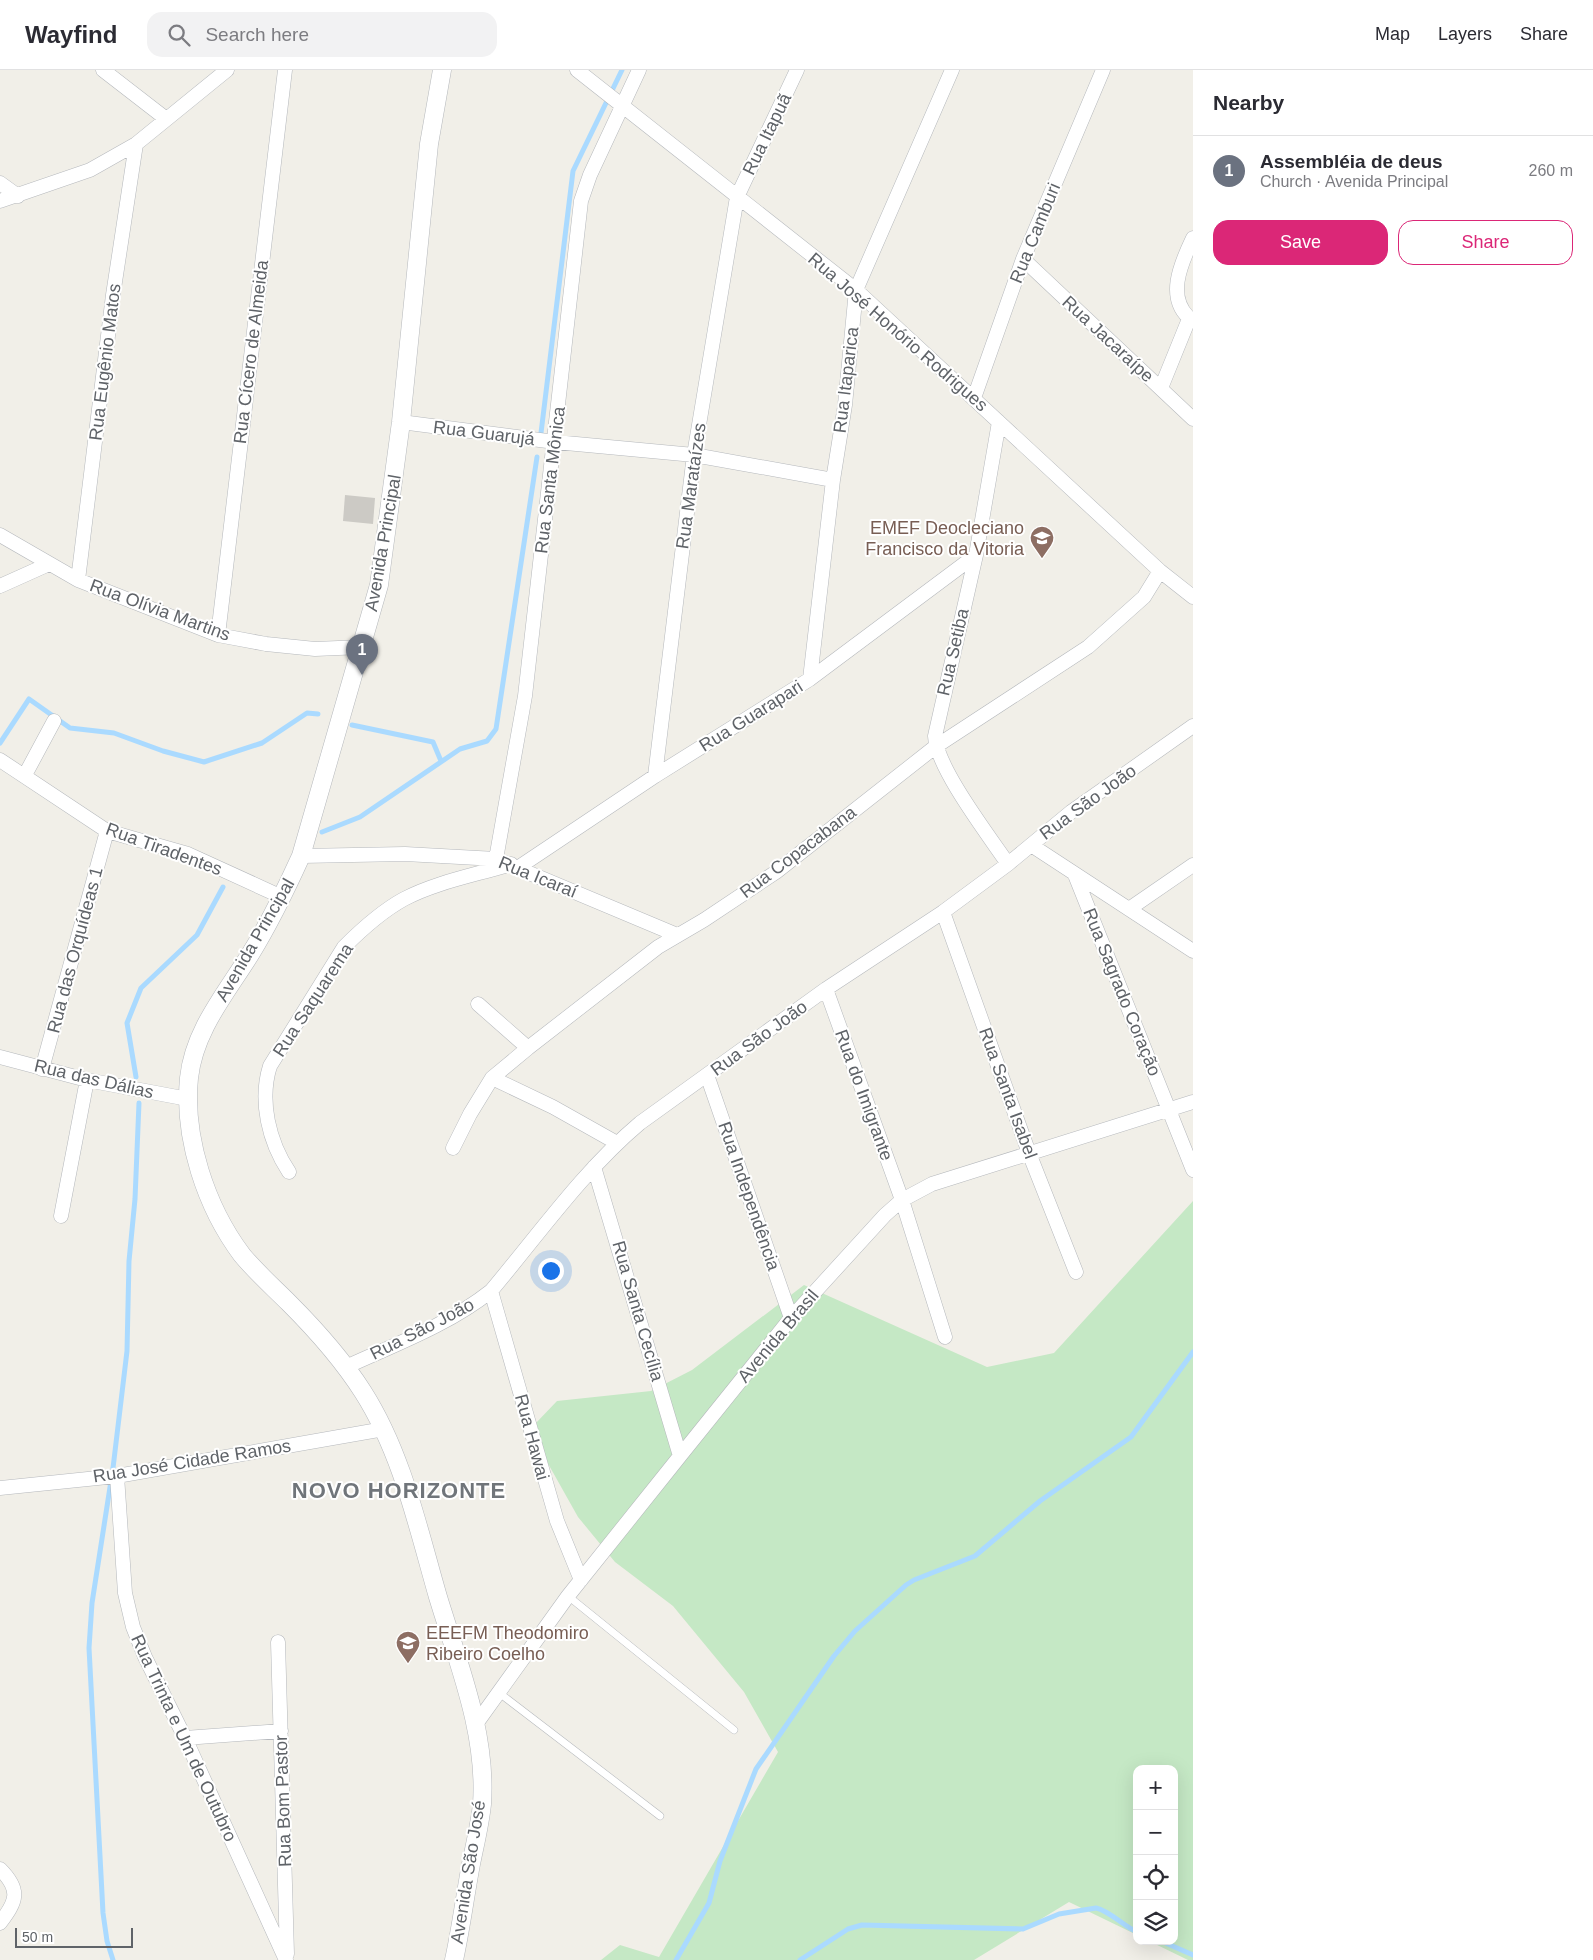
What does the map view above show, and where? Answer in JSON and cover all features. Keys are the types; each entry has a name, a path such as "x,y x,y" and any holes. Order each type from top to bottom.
{"street":[{"path":"103,70 165,118"},
{"path":"0,201 90,170 136,144 165,118 227,70"},
{"name":"Rua Cícero de Almeida","path":"218,635 285,70"},
{"name":"Avenida Principal","path":"442,70 429,144 401,422 379,585 300,856 282,897 202,1033 192,1061 188,1100 196,1158 212,1205 228,1234 258,1273 331,1347 346,1367 384,1429 407,1492 476,1724"},
{"name":"Rua José Honório Rodrigues","path":"577,70 856,290 1160,571 1193,597"},
{"name":"Rua Santa Mônica","path":"496,859 525,696 581,201 590,175 639,70"},
{"name":"Rua Itapuã","path":"736,197 797,70"},
{"name":"Rua Itaparica","path":"810,680 833,480 845,405 856,290 952,70"},
{"name":"Rua Camburi","path":"974,398 1022,259 1103,70"},
{"name":"Rua Eugênio Matos","path":"78,580 113,295 136,144"},
{"path":"0,182 18,196"},
{"name":"Rua Marataízes","path":"656,776 694,455 736,197"},
{"path":"1161,388 1191,320 1183,309 1177,284 1180,265 1193,238"},
{"name":"Rua Jacaraípe","path":"1022,259 1193,419"},
{"name":"Rua Guarujá","path":"401,422 555,442 694,455 833,480"},
{"name":"Rua Setiba","path":"999,422 976,555 936,724 935,746 943,765 1008,864"},
{"name":"Rua Olívia Martins","path":"0,535 78,580 218,635 266,644 316,649 362,647"},
{"name":"Rua Guarapari","path":"515,866 810,680 976,555"},
{"path":"0,586 49,564"},
{"name":"Rua Copacabana","path":"453,1148 470,1114 492,1078 528,1048 658,947 776,872 935,746 1088,647 1144,597 1160,571"},
{"path":"25,775 54,721"},
{"name":"Rua São João","path":"346,1367 450,1319 491,1291 594,1168 617,1143 640,1123 826,989 942,912 1008,864 1071,812 1193,726"},
{"name":"Rua Tiradentes","path":"0,760 107,831 188,854 282,897"},
{"name":"Rua das Orquídeas 1","path":"42,1069 107,831"},
{"path":"1031,845 1193,951"},
{"name":"Rua Icaraí","path":"300,856 405,854 496,859 678,935"},
{"name":"Rua Saquarema","path":"289,1172 273,1141 264,1096 265,1081 270,1066 344,947 360,931 404,899 431,888 515,866"},
{"path":"1129,909 1193,866"},
{"name":"Rua Sagrado Coração","path":"1075,875 1193,1170"},
{"name":"Rua Santa Isabel","path":"942,912 1029,1153 1076,1272"},
{"name":"Rua do Imigrante","path":"826,989 902,1200 945,1337"},
{"path":"478,1004 528,1048"},
{"name":"Rua das Dálias","path":"0,1057 87,1080 188,1100"},
{"name":"Rua Independência","path":"707,1075 791,1318"},
{"path":"492,1078 553,1107 617,1143"},
{"path":"62,1216 87,1080"},
{"name":"Avenida Brasil","path":"476,1724 568,1596 791,1318 885,1215 902,1200 932,1184 1193,1102"},
{"name":"Rua Santa Cecília","path":"594,1168 680,1456"},
{"name":"Rua Hawai","path":"491,1291 557,1521 581,1580"},
{"name":"Rua José Cidade Ramos","path":"0,1488 117,1476 384,1429"},
{"name":"Rua Trinta e Um de Outubro","path":"117,1476 125,1593 133,1627 145,1657 186,1738 287,1960"},
{"name":"Rua Bom Pastor","path":"278,1642 287,1960"},
{"name":"Avenida São José","path":"454,1960 482,1804 476,1724"},
{"path":"186,1738 281,1731"},
{"path":"0,1869 10,1879 14,1889 12,1908 0,1923"}],"lane":[{"path":"568,1596 734,1730"},
{"path":"498,1692 660,1816"}],"green space":[{"path":"1193,1201 1193,1960 1188,1960 1157,1945 1178,1945 1178,1765 1133,1765 1133,1933 1069,1902 974,1960 601,1960 620,1945 659,1957 778,1752 744,1692 673,1606 615,1562 578,1517 546,1460 535,1424 557,1401 651,1391 692,1370 804,1285 987,1367 1054,1353"}],"building":[{"path":"345,495 375,498 373,524 343,521"}],"waterway":[{"path":"541,433 573,171 622,70"},
{"path":"322,832 360,817 460,749 487,741 496,729 537,457"},
{"path":"0,743 29,699 70,728 114,733 163,751 204,762 262,743 307,713 318,714"},
{"path":"352,725 433,742 441,761"},
{"path":"136,1077 127,1023 141,988 197,935 223,887"},
{"path":"113,1960 107,1941 103,1913 89,1648 92,1603 113,1468 127,1351 129,1261 135,1199 139,1103"},
{"path":"676,1960 709,1903 720,1861 756,1769 834,1656 855,1631 906,1585 914,1580 975,1556 1040,1501 1131,1437 1193,1352"},
{"path":"800,1960 848,1929 862,1925 1023,1929 1059,1914 1096,1908 1106,1912 1133,1930"},
{"path":"1170,1945 1193,1955"}],"place":[{"name":"EMEF Deocleciano Francisco da Vitoria","path":"1042,559"},
{"name":"Assembléia de deus","path":"362,675"},
{"name":"EEEFM Theodomiro Ribeiro Coelho","path":"408,1664"}],"district":[{"name":"NOVO HORIZONTE","path":"399,1490"}]}
